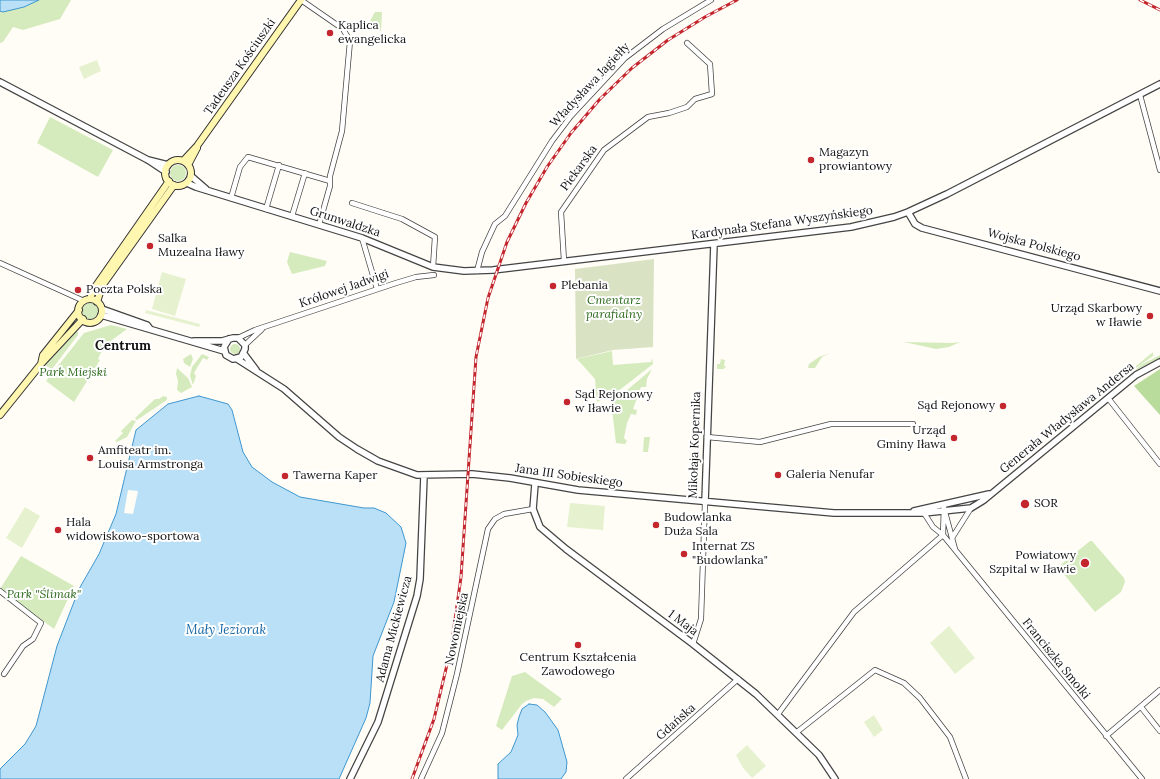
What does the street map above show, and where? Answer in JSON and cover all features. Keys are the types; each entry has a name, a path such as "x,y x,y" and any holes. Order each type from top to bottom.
{"main road":[{"name":"Tadeusza Kościuszki","path":"186,163 301,0"},
{"path":"82,320 93,322 101,312 98,302 102,286 174,185 187,182 191,176 186,163 176,160 168,165 166,172 168,181 174,185"},
{"path":"41,364 43,355 87,300 168,181"},
{"path":"87,300 98,302"},
{"path":"79,310 82,320"},
{"path":"0,415 41,364 82,320"}],"street":[{"path":"301,0 343,29 350,41 342,131 319,225"},
{"name":"Władysława Jagiełły","path":"477,271 482,252 495,224 505,216 552,141 571,116 625,58 663,29 711,0"},
{"name":"Piekarska","path":"564,261 561,212 604,150 648,117 669,113 687,107 695,99 712,94 710,64 687,43"},
{"path":"0,82 148,160 166,172"},
{"name":"Kardynała Stefana Wyszyńskiego","path":"477,271 851,227 908,212 1159,85"},
{"path":"1140,95 1160,170"},
{"path":"231,198 245,159 250,157 330,181"},
{"path":"148,160 168,165"},
{"path":"266,209 279,166"},
{"path":"292,216 305,174"},
{"name":"Grunwaldzka","path":"191,176 206,189"},
{"name":"Grunwaldzka","path":"187,182 196,187 362,238 433,267 477,271"},
{"path":"352,203 402,219 436,237 433,267"},
{"name":"Wojska Polskiego","path":"908,212 915,224 922,228 1160,291"},
{"path":"362,238 377,289"},
{"name":"Mikołaja Kopernika","path":"693,644 701,619 706,437 714,244"},
{"path":"0,263 87,300"},
{"name":"Królowej Jadwigi","path":"238,338 255,330 262,329 377,289 416,277 434,275"},
{"path":"101,312 142,329 150,329 224,352 229,358 237,359 244,354 245,345 238,338 222,341 193,342"},
{"name":"Królowej Jadwigi","path":"245,345 262,329"},
{"path":"224,352 224,347 229,339"},
{"name":"Jana III Sobieskiego","path":"244,354 256,370"},
{"name":"Jana III Sobieskiego","path":"237,359 284,389 339,437 357,449 378,461 409,473 424,476 472,474 510,478 536,484 578,490 834,513 912,512 924,514 945,512"},
{"name":"Generała Władysława Andersa","path":"945,512 971,508 984,500 1136,375 1160,362"},
{"path":"1108,398 1160,464"},
{"path":"706,437 760,442 831,424 913,424"},
{"name":"Adama Mickiewicza","path":"350,779 378,722 417,596 420,579 424,476"},
{"name":"1 Maja","path":"536,484 533,508 540,527 738,679 797,732 819,755 835,779"},
{"name":"Generała Władysława Andersa","path":"944,505 990,494"},
{"name":"Jana III Sobieskiego","path":"912,512 944,505"},
{"name":"Franciszka Smolki","path":"944,505 956,551"},
{"name":"Nowomiejska","path":"421,779 442,733 457,674 488,529 495,519 504,514 533,508"},
{"path":"952,538 971,508"},
{"name":"Franciszka Smolki","path":"943,535 942,523 945,512"},
{"name":"Franciszka Smolki","path":"924,514 933,527 943,535 1142,779"},
{"path":"778,714 854,612 943,535"},
{"path":"0,591 41,623 33,639 22,646 4,674"},
{"path":"797,732 875,670 904,682 950,737 966,779"},
{"name":"Gdańska","path":"626,779 738,679"},
{"path":"1106,736 1160,690"},
{"path":"1140,707 1160,731"}],"green space":[{"path":"39,0 71,0 60,19 23,30 13,27 3,42 0,43 0,11 24,7"},
{"path":"375,12 382,12 381,31 365,30"},
{"path":"97,60 101,71 84,79 79,67"},
{"path":"50,117 113,150 98,177 37,143"},
{"path":"178,165 184,167 186,173 184,179 178,181 172,179 170,173 172,167"},
{"path":"290,252 327,261 325,266 292,274 287,262"},
{"name":"Cmentarz parafialny","path":"654,259 653,347 613,350 576,359 575,269"},
{"path":"162,272 186,279 175,316 152,309"},
{"path":"90,303 97,308 98,311 93,318 90,319 83,314 82,311 87,304"},
{"path":"146,310 200,324 199,327 145,313"},
{"name":"Park Miejski","path":"111,325 127,329 104,346 98,359 100,360 74,402 46,381 84,333"},
{"path":"74,329 78,332 78,335 52,369 45,365"},
{"path":"904,342 960,342 949,347 936,349"},
{"path":"235,344 240,349 235,354 230,349"},
{"path":"612,351 613,365 651,362 652,358 653,364 617,392 597,402 595,379 577,359"},
{"path":"1153,352 1153,356 1125,376 1130,371"},
{"path":"830,353 822,357 815,368 808,368 809,364 819,357"},
{"path":"191,354 193,359 190,367 184,363 183,359"},
{"path":"202,354 209,357 207,360 203,358 194,373 196,376 193,385 190,376 192,367"},
{"path":"1160,355 1160,358 1140,368 1126,379 1141,365"},
{"path":"721,359 725,360 724,366 726,366 724,369 717,369 717,364 720,364"},
{"path":"177,368 188,378 192,387 181,393 177,390"},
{"path":"652,369 647,379 646,387 641,387 633,409 637,410 636,415 631,414 627,423 624,438 627,441 625,444 616,443 611,401 620,396"},
{"path":"1160,369 1160,415 1134,386"},
{"path":"163,396 167,397 167,400 137,420 135,418 155,399 159,399"},
{"path":"132,420 136,421 127,437 117,442 115,441 123,433 121,431"},
{"path":"644,437 650,437 648,452 643,452"},
{"path":"570,503 605,506 603,530 567,527"},
{"path":"25,507 40,516 22,548 6,538"},
{"path":"1090,541 1092,541 1124,578 1125,582 1121,592 1095,612 1058,567"},
{"name":"Park \"Ślimak\"","path":"21,556 74,586 54,629 0,589"},
{"path":"949,626 975,658 955,674 930,643"},
{"path":"525,672 562,699 554,707 543,699 534,698 526,701 502,730 496,726 512,676"},
{"path":"874,715 883,730 874,737 864,722"},
{"path":"747,745 766,766 752,778 743,768 736,755"}],"water":[{"path":"0,0 39,0 24,7 3,12 0,11"},
{"name":"Mały Jeziorak","path":"199,396 228,404 232,410 243,452 252,467 272,482 300,497 364,508 374,508 386,513 401,527 406,543 394,602 373,656 370,703 366,718 339,779 0,779 0,769 25,744 36,726 57,646 79,589 99,554 116,514 136,430 168,404"},
{"path":"529,704 537,705 545,712 558,730 567,762 566,772 561,779 498,779 498,764 511,752 518,735 517,725 522,709"}],"pier":[{"path":"128,490 138,491 133,514 124,513"}],"railway":[{"path":"412,779 434,719 451,648 461,577 476,357 488,298 507,242 526,203 547,167 571,133 600,99 632,68 668,40 705,17 737,0"},
{"path":"1140,0 1160,10"}],"place":[{"name":"Kaplica ewangelicka","path":"330,33"},
{"name":"Magazyn prowiantowy","path":"811,160"},
{"name":"Salka Muzealna Iławy","path":"150,246"},
{"name":"Plebania","path":"553,286"},
{"name":"Poczta Polska","path":"78,290"},
{"name":"Urząd Skarbowy w Iławie","path":"1150,316"},
{"name":"Sąd Rejonowy w Iławie","path":"567,402"},
{"name":"Sąd Rejonowy","path":"1003,406"},
{"name":"Urząd Gminy Iława","path":"954,438"},
{"name":"Amfiteatr im. Louisa Armstronga","path":"90,458"},
{"name":"Galeria Nenufar","path":"778,475"},
{"name":"Tawerna Kaper","path":"285,476"},
{"name":"SOR","path":"1025,504"},
{"name":"Budowlanka Duża Sala","path":"656,525"},
{"name":"Hala widowiskowo-sportowa","path":"58,530"},
{"name":"Internat ZS \"Budowlanka\"","path":"684,554"},
{"name":"Powiatowy Szpital w Iławie","path":"1085,563"},
{"name":"Centrum Kształcenia Zawodowego","path":"578,645"}],"district":[{"name":"Centrum","path":"123,346"}]}
